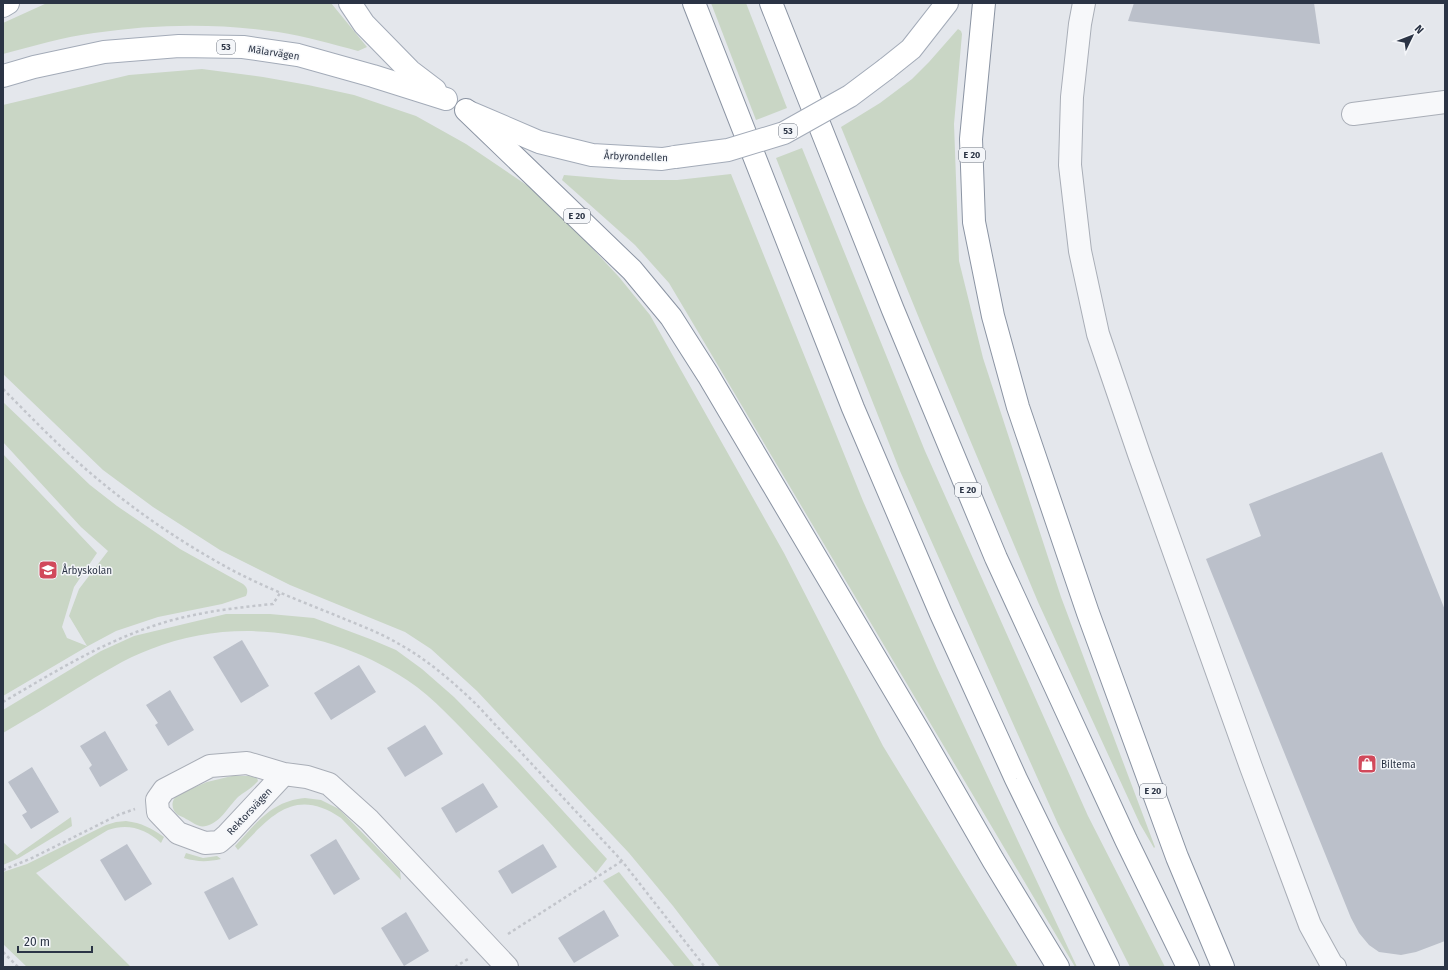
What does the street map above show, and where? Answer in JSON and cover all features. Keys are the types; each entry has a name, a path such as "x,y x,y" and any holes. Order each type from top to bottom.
{"main road":[{"path":"3,6 8,3"},
{"name":"Årbyrondellen","path":"350,3 364,24 410,71 446,99 466,110 539,142 592,155 662,159 728,150 784,133 850,96 886,69 911,49 947,3"},
{"path":"694,3 853,408 941,614 1016,779 1108,967"},
{"name":"E 20","path":"771,3 893,310 996,558 1123,833 1188,967"},
{"name":"E 20","path":"984,3 971,139 974,222 993,316 1018,407 1088,613 1177,857 1223,967"},
{"name":"Mälarvägen","path":"3,76 34,67 104,52 179,46 244,48 298,55 446,99"},
{"name":"E 20","path":"466,110 632,270 671,317 708,375 921,735 992,860 1058,967"}],"street":[{"path":"1084,3 1080,24 1072,97 1070,165 1080,250 1098,334 1141,462 1302,904 1310,925 1332,965 1335,967"},
{"path":"1353,114 1445,102"},
{"path":"158,807 157,800 164,790 210,766 246,763 284,774 307,777 329,784 369,820 507,967"},
{"name":"Rektorsvägen","path":"158,807 158,812 178,833 206,843 219,842 284,774"}],"path":[{"path":"3,389 71,455 168,531 231,569 280,593 363,626 398,643 438,670 458,686 622,861 705,967"},
{"path":"3,702 78,659 118,639 153,626 189,616 238,607 273,604 280,593"},
{"path":"3,870 32,858 118,815 134,809 158,807"},
{"path":"489,947 622,861"},
{"path":"3,952 18,967"}],"green space":[{"path":"47,3 331,3 367,47 358,51 308,38 255,29 209,26 163,26 83,35 48,42 3,54 3,23"},
{"path":"711,3 746,3 787,108 756,120"},
{"path":"958,29 962,34 954,124 959,261 983,358 1061,597 1155,847 1154,848 1140,824 1038,602 841,127 880,103 912,79"},
{"path":"202,69 263,77 354,95 416,116 466,144 531,188 552,205 619,277 650,315 784,553 883,746 1018,967 720,967 673,906 629,853 477,691 431,649 405,632 290,585 220,550 153,507 103,470 3,374 3,105 129,75"},
{"path":"802,148 925,451 1088,816 1165,967 1130,967 1058,824 900,471 776,158"},
{"path":"731,174 863,501 937,668 1077,967 1075,967 669,283 635,245 562,180 564,175 622,180 677,180"},
{"path":"3,402 90,485 117,506 180,549 243,584 247,590 246,596 222,604 158,617 116,631 3,696 3,454 97,553 74,587 62,627 67,638 87,646 69,616 79,589 108,551 81,527 3,442"},
{"path":"226,614 270,614 314,618 396,650 422,669 454,697 520,764 607,859 596,873 462,729 436,703 407,680 378,663 347,649 282,633 249,631 216,633 183,639 151,649 122,662 3,733 3,710 101,651 134,636"},
{"path":"232,776 249,776 257,778 258,781 238,797 216,822 206,826 198,825 175,813 172,804 176,796 179,794 207,782"},
{"path":"305,798 321,800 339,809 400,871 401,880 341,818 324,809 310,805 296,805 284,810 272,817 238,850 235,846 258,821 274,808 293,800"},
{"path":"71,817 72,826 19,858 3,865 3,842 17,855"},
{"path":"126,821 146,826 155,831 164,837 161,843 143,831 130,827 115,828 108,830 36,873 131,967 27,967 3,944 3,872 27,864 106,825"},
{"path":"186,853 203,858 217,856 221,859 198,861 184,858"},
{"path":"619,872 695,967 675,967 603,881"}],"building":[{"path":"1134,3 1314,3 1320,44 1128,21"},
{"name":"Biltema","path":"1382,452 1445,610 1445,941 1416,952 1401,955 1379,952 1369,945 1359,933 1351,918 1206,559 1261,536 1249,504"},
{"path":"242,640 269,686 241,703 213,657"},
{"path":"359,665 376,692 331,720 314,693"},
{"path":"170,690 194,730 168,746 155,725 158,723 146,705"},
{"path":"425,725 443,754 405,777 387,748"},
{"path":"105,731 128,770 100,787 89,768 92,765 80,746"},
{"path":"32,767 59,812 31,829 22,815 27,812 8,782"},
{"path":"483,783 498,807 456,833 441,808"},
{"path":"336,839 360,879 334,895 310,855"},
{"path":"127,844 152,884 125,901 100,860"},
{"path":"543,844 557,867 512,894 498,871"},
{"path":"233,877 258,925 229,940 204,892"},
{"path":"604,910 619,936 574,963 558,938"},
{"path":"406,912 429,951 404,966 381,928"}],"place":[{"name":"Årbyskolan","path":"48,570"},
{"name":"Biltema","path":"1367,764"}]}
